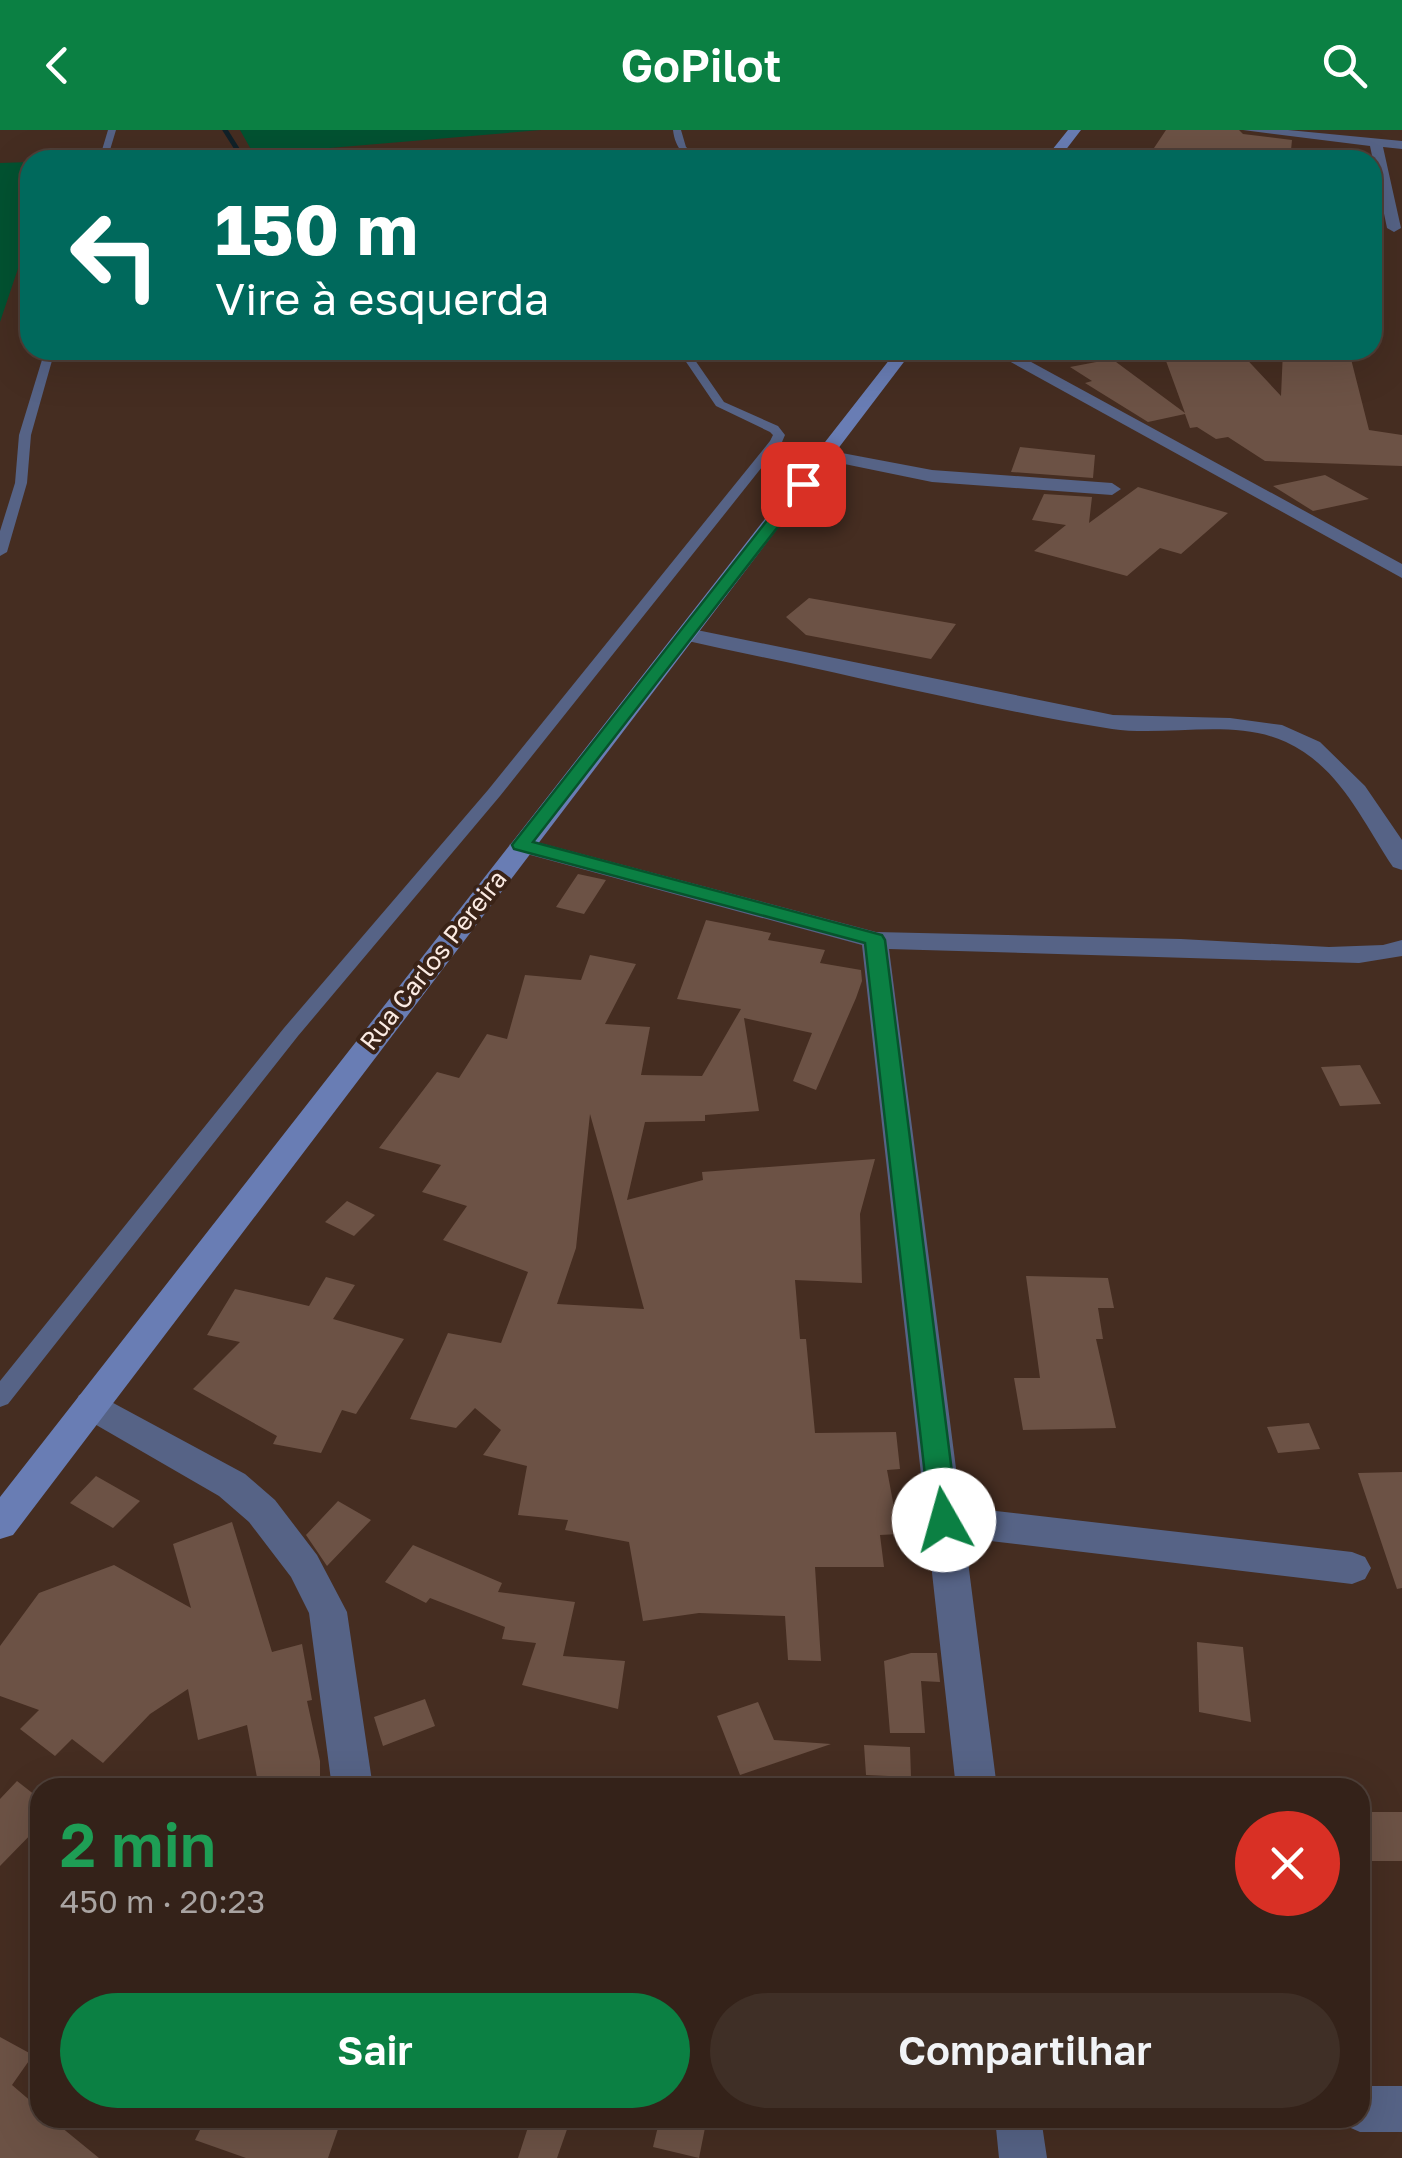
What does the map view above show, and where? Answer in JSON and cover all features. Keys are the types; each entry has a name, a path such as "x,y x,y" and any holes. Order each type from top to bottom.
{"main road":[{"path":"1059,150 1075,130"},
{"name":"Rua Carlos Pereira","path":"0,1524 897,360"}],"street":[{"path":"1249,130 1402,144"},
{"path":"1376,143 1376,150"},
{"path":"1382,187 1394,228"},
{"path":"1015,360 1402,572"},
{"path":"826,455 932,476 1112,489"},
{"path":"687,634 1118,723 1242,727 1290,735 1318,750 1332,764 1391,841 1402,862"},
{"path":"521,845 875,940 1340,954 1388,954 1402,948"},
{"path":"875,940 976,1778"},
{"path":"91,1405 232,1485 262,1511 304,1566 328,1612 352,1778"},
{"path":"944,1520 1352,1568"},
{"path":"1370,2109 1402,2108"},
{"path":"1019,2128 1023,2158"}],"lane":[{"path":"0,552 21,483 25,435 47,360"},
{"path":"0,1398 291,1032 494,793 776,442 778,435 774,429 720,404 690,360"}],"green space":[{"path":"240,130 541,130 306,150 251,150"},
{"path":"20,162 20,263 0,322 0,163"}],"building":[{"path":"1166,130 1239,130 1243,134 1292,140 1291,150 1153,150"},
{"path":"1113,360 1185,413 1166,360 1247,360 1281,396 1283,360 1351,360 1369,430 1402,435 1402,466 1265,461 1228,437 1216,439 1197,427 1190,428 1185,414 1148,422 1085,383 1092,381 1070,367"},
{"path":"1020,447 1095,455 1093,478 1011,472"},
{"path":"1325,475 1369,499 1313,511 1273,486"},
{"path":"1138,487 1228,513 1181,554 1160,548 1127,576 1034,551 1066,525 1032,520 1044,494 1092,497 1089,523"},
{"path":"809,598 956,624 931,659 806,635 786,617"},
{"path":"578,874 606,880 584,914 556,907"},
{"path":"706,920 771,933 768,940 825,950 820,963 861,970 856,998 816,1090 793,1081 812,1033 744,1018 759,1111 705,1115 705,1121 645,1122 627,1200 703,1180 702,1172 875,1159 860,1214 862,1283 795,1280 800,1339 806,1339 815,1433 896,1432 900,1469 887,1470 899,1534 880,1535 884,1567 815,1567 821,1661 788,1660 785,1616 699,1613 643,1621 629,1542 565,1530 568,1520 518,1515 527,1466 483,1455 501,1430 475,1408 456,1428 410,1419 448,1333 501,1343 528,1272 443,1240 467,1206 422,1192 441,1165 379,1148 437,1072 459,1078 487,1034 507,1039 525,975 581,980 590,955 636,964 605,1024 650,1027 641,1075 702,1076 741,1009 677,999","holes":["590,1114 644,1309 557,1304 576,1248"]},
{"path":"1360,1065 1381,1104 1340,1106 1321,1067"},
{"path":"347,1201 375,1215 354,1236 325,1222"},
{"path":"1026,1276 1108,1278 1114,1308 1098,1308 1103,1339 1096,1339 1116,1428 1023,1430 1014,1378 1040,1378"},
{"path":"326,1277 355,1285 333,1319 404,1339 356,1414 342,1410 321,1453 273,1444 277,1436 193,1389 240,1342 207,1335 235,1289 309,1306"},
{"path":"1309,1423 1320,1449 1278,1453 1267,1427"},
{"path":"1402,1472 1402,1588 1397,1589 1358,1473"},
{"path":"96,1476 140,1501 113,1528 70,1503"},
{"path":"338,1501 371,1520 327,1566 306,1535"},
{"path":"232,1522 272,1652 302,1644 320,1778 257,1778 247,1725 198,1740 188,1689 150,1714 103,1763 72,1739 55,1756 20,1729 39,1710 0,1696 0,1646 39,1593 114,1565 191,1608 173,1544"},
{"path":"413,1545 502,1583 498,1592 575,1602 563,1656 625,1661 618,1709 522,1685 536,1643 502,1639 505,1627 430,1598 426,1603 385,1582"},
{"path":"1197,1642 1243,1647 1251,1722 1199,1712"},
{"path":"911,1653 937,1653 940,1682 921,1681 925,1733 890,1733 884,1661"},
{"path":"425,1699 435,1726 383,1746 374,1717"},
{"path":"758,1702 774,1740 831,1744 740,1775 717,1716"},
{"path":"864,1745 910,1747 911,1777 866,1775"},
{"path":"17,1781 30,1791 30,1835 0,1866 0,1799"},
{"path":"1370,1812 1402,1812 1402,1861 1371,1861"},
{"path":"0,2037 30,2053 12,2085 30,2100 30,2128 62,2128 99,2158 0,2158"},
{"path":"201,2128 338,2128 328,2158 246,2158 195,2140"},
{"path":"528,2128 568,2128 557,2158 518,2158"},
{"path":"658,2128 705,2128 699,2158 653,2147"}],"waterway":[{"path":"225,130 238,150"}],"route":[{"path":"803,484 521,845 875,940 944,1520"}]}
